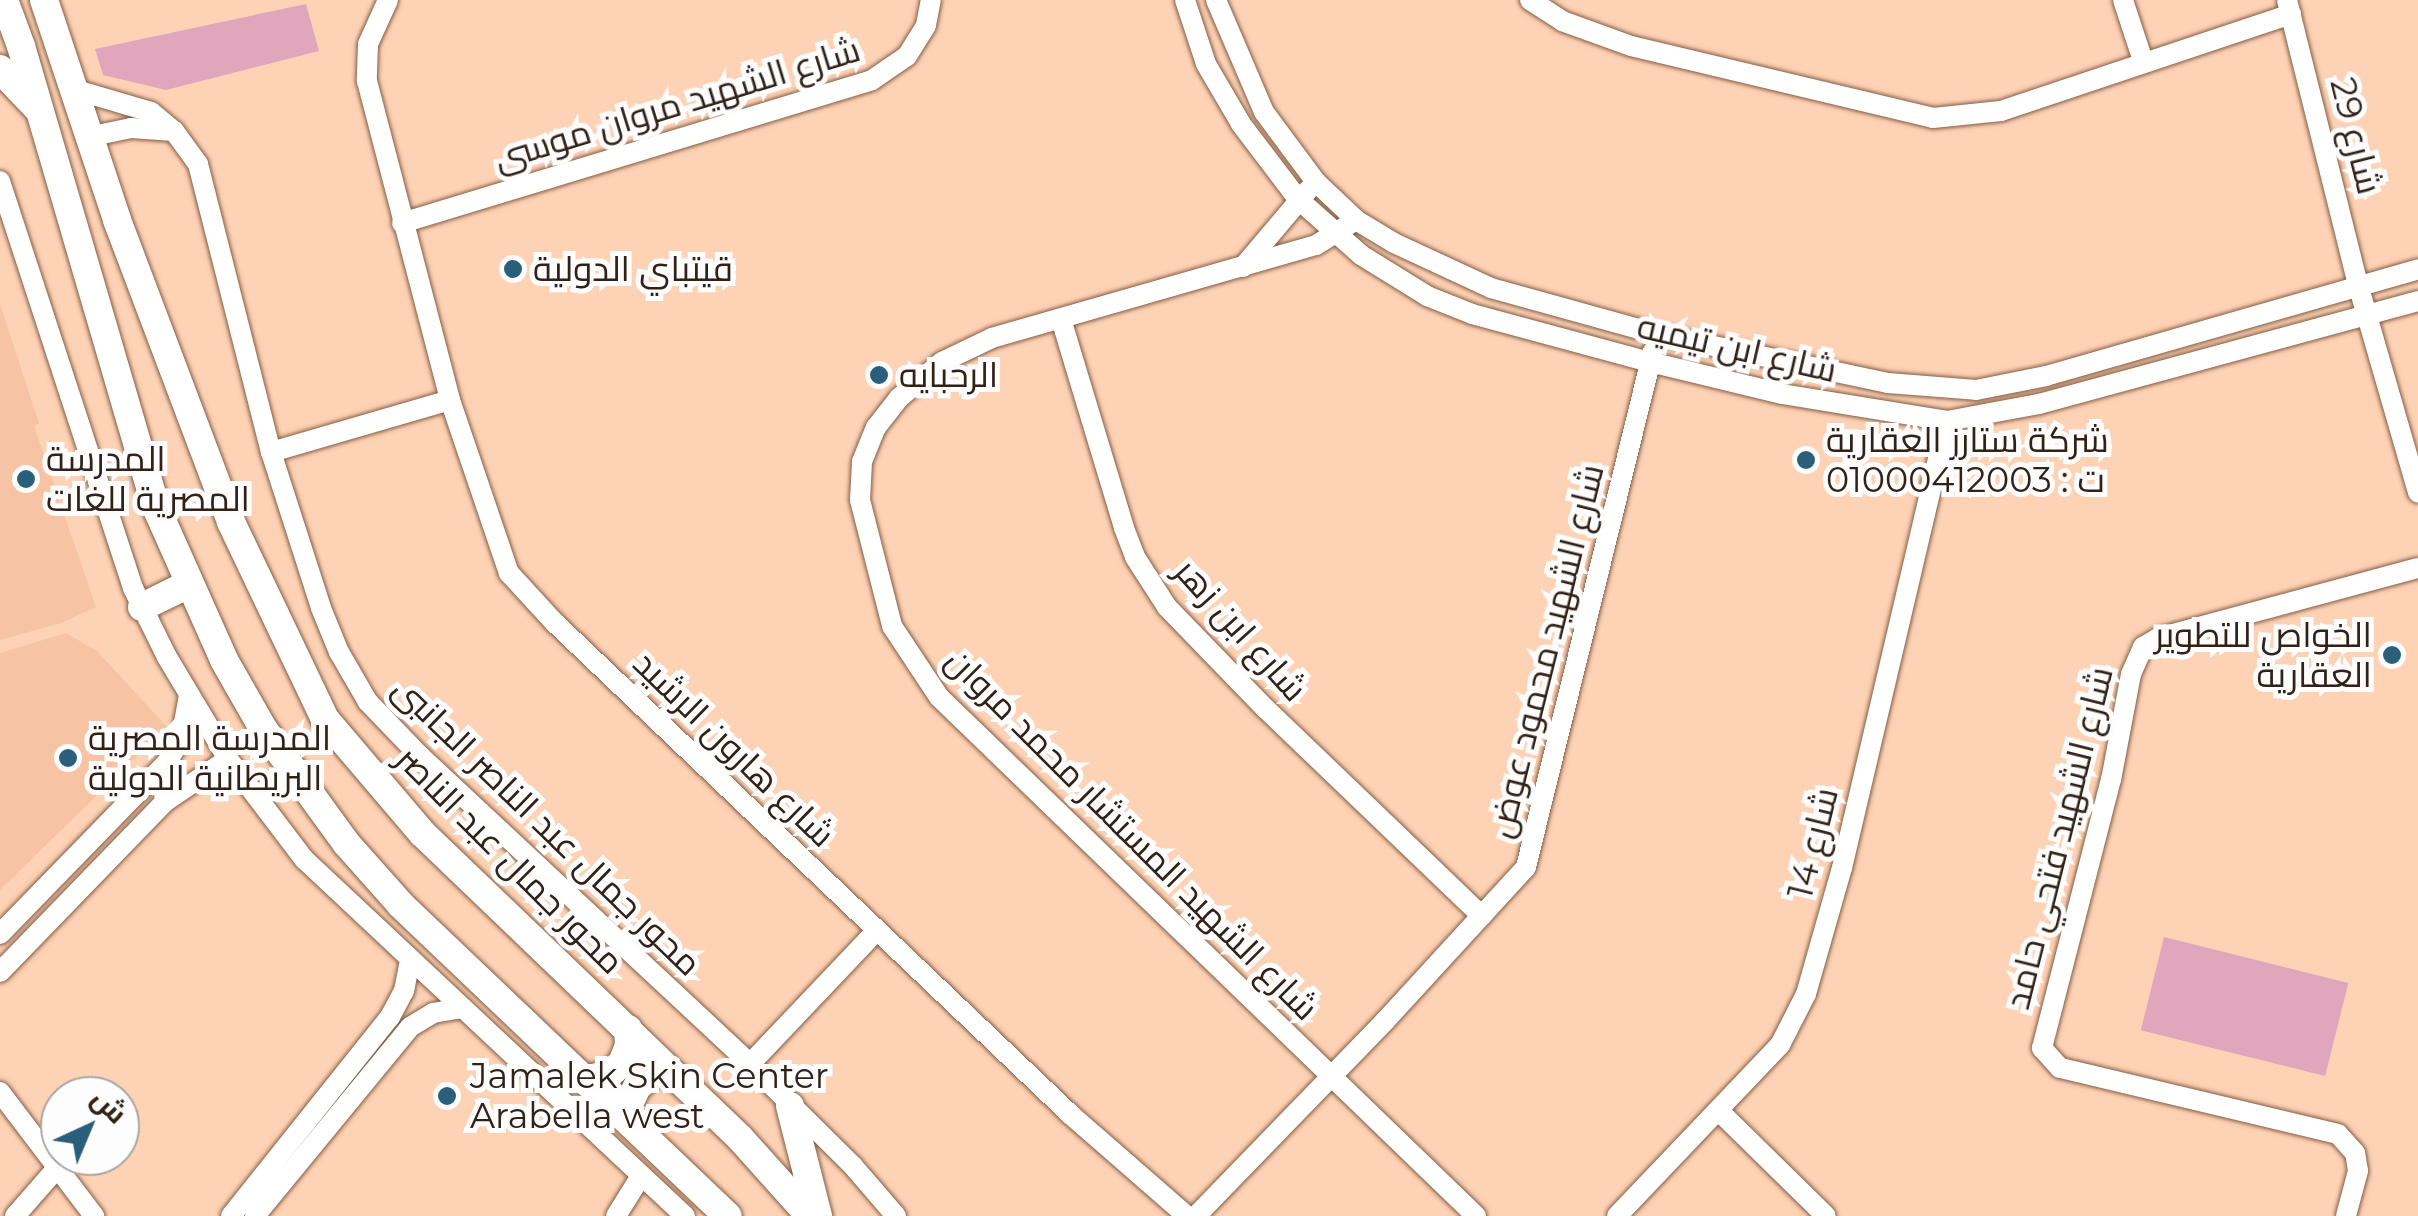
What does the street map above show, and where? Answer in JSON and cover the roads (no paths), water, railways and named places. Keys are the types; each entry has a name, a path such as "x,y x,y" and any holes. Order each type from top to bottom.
{"main road":[{"path":"4,0 152,493 189,584 264,730 346,843 401,905 728,1216"},
{"name":"محور جمال عبد الناصر","path":"44,0 88,137 231,522 325,719 422,834 740,1138 810,1216"},
{"path":"0,69 40,111"},
{"path":"142,607 189,584"},
{"path":"582,1080 600,1078 622,1063 629,1046 628,1028"},
{"path":"630,1123 629,1104 637,1087 652,1075 670,1072"},
{"path":"790,1106 818,1216"}],"street":[{"name":"شارع هارون الرشيد","path":"388,0 374,29 366,61 402,223 450,400 495,541 520,588 1070,1114 1187,1216"},
{"name":"شارع الشهيد مروان موسى","path":"402,223 872,80 907,56 926,25 931,0"},
{"name":"شارع ابن تيميه","path":"1184,0 1206,64 1241,124 1298,199 1337,236 1377,267 1427,296 1517,328 1650,362 1782,394 1915,418 1953,420 2039,404 2367,318 2418,301"},
{"name":"شارع ابن تيميه","path":"1216,0 1264,112 1316,182 1356,220 1394,243 1491,288 1657,334 1918,388 1958,391 2046,376 2418,270"},
{"path":"1530,0 1562,21 1631,46 1933,118 2001,111 2289,7"},
{"path":"2124,0 2143,62"},
{"name":"شارع 29","path":"2289,7 2359,288 2418,492"},
{"name":"محور جمال عبد الناصر الجانبى","path":"73,89 140,108 174,131 188,146 202,176 272,452 321,608 339,652 368,702 586,914 750,1064 853,1166 896,1216"},
{"path":"88,137 131,128 174,131"},
{"path":"0,182 142,607 228,759 304,859 682,1215"},
{"path":"1242,269 1316,182"},
{"name":"شارع الشهيد المستشار محمد مروان","path":"1356,220 1337,236 1242,269 992,338 942,362 899,398 876,427 862,462 859,488 882,599 905,651 939,696 1476,1216"},
{"name":"شارع ابن زهر","path":"1062,319 1124,528 1135,557 1168,607 1254,698 1482,916"},
{"name":"شارع الشهيد محمود عوض","path":"1196,1216 1526,867 1657,334"},
{"path":"1915,418 1918,388"},
{"name":"شارع 14","path":"1617,1216 1780,1045 1814,970 1958,391"},
{"path":"272,452 450,400"},
{"name":"شارع الشهيد فتحي حامد","path":"2346,1216 2358,1172 2356,1154 2338,1134 2060,1068 2045,1056 2043,1040 2110,780 2131,674 2143,647 2158,638 2418,568"},
{"path":"0,934 174,751 185,726 190,695"},
{"path":"0,972 156,810 194,778 228,759"},
{"path":"138,792 156,810"},
{"path":"750,1064 877,930"},
{"path":"256,1216 390,1016 404,990 410,961"},
{"path":"231,1216 410,1026 433,1012 460,1008"},
{"path":"0,1092 40,1145"},
{"path":"1720,1112 1826,1216"},
{"path":"15,1216 50,1176"},
{"path":"63,1176 94,1216"},
{"path":"616,1216 641,1176"}],"place":[{"name":"قيتباي الدولية","path":"513,269"},
{"name":"الرحبايه","path":"879,375"},
{"name":"شركة ستارز العقارية ت : 01000412003","path":"1806,460"},
{"name":"المدرسة المصرية للغات","path":"26,479"},
{"name":"الخواص للتطوير العقارية","path":"2392,655"},
{"name":"المدرسة المصرية البريطانية الدولية","path":"68,758"},
{"name":"Jamalek Skin Center Arabella west","path":"447,1096"}]}
